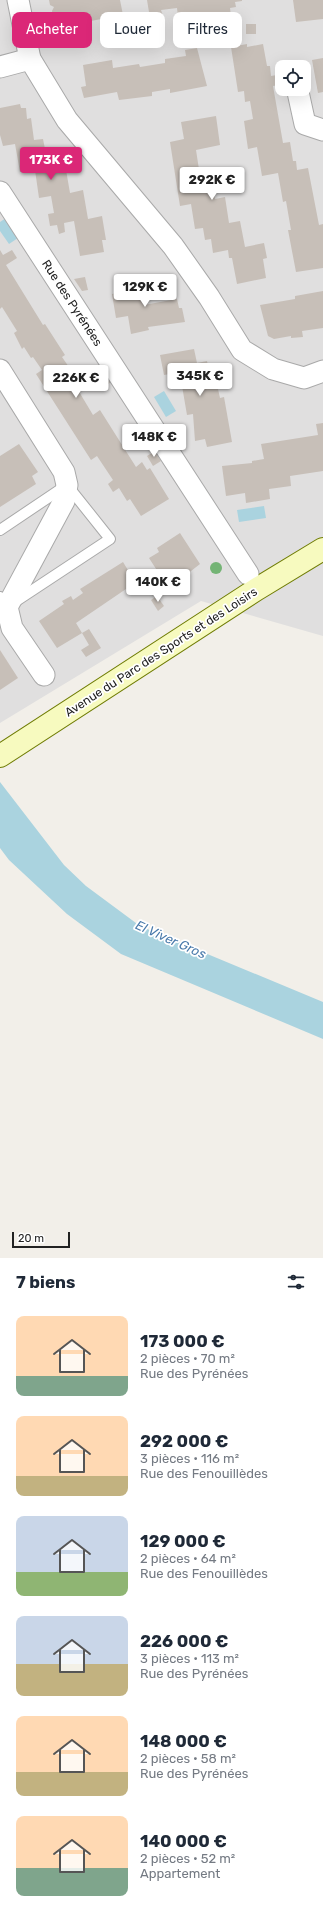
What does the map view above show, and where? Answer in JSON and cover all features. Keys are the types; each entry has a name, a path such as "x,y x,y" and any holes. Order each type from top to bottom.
{"main road":[{"name":"Avenue du Parc des Sports et des Loisirs","path":"0,756 257,589 320,556"}],"street":[{"path":"18,0 30,59 68,120 173,246 209,297 242,350 273,369 314,375"},
{"path":"0,67 30,59"},
{"path":"299,96 305,124 323,130"},
{"name":"Rue des Pyrénées","path":"0,192 248,574"},
{"path":"0,370 64,472 67,485 64,501 4,602 12,628 44,675"}],"lane":[{"path":"0,530 67,485 110,539 4,602"}],"shaded area":[{"path":"0,0 323,0 323,636 201,601 0,723"}],"water":[{"path":"6,218 18,238 9,244 0,231 0,222"},
{"path":"164,391 176,411 166,417 154,397"},
{"path":"264,506 266,518 239,522 237,510"},
{"name":"El Viver Gros","path":"0,782 64,865 86,886 140,926 323,1002 323,1039 121,954 67,914 9,860 0,848"}],"building":[{"path":"49,0 120,0 122,12 100,12 100,19 92,21 92,12 52,12 54,7 50,5"},
{"path":"147,0 242,0 235,2 236,7 230,8 230,12 177,12 177,8 161,10 162,12 149,12"},
{"path":"293,0 323,0 323,19 296,22"},
{"path":"246,24 256,24 256,34 246,34"},
{"path":"247,44 247,47 263,44 267,66 270,66 271,76 275,75 275,86 273,86 283,143 290,142 293,161 296,161 297,170 308,168 319,225 323,224 323,268 296,272 288,230 291,230 286,201 283,202 278,173 262,176 257,147 248,149 244,121 253,119 250,101 245,102 244,91 238,92 231,48 242,48 242,45"},
{"path":"197,48 207,86 170,93 170,89 152,92 152,96 119,100 117,92 84,98 81,87 86,86 83,65 112,60 113,68 139,64 140,67 165,63 165,59 186,56 185,50"},
{"path":"323,58 323,92 318,93 312,60"},
{"path":"20,104 21,108 26,108 27,119 31,118 34,140 43,139 47,159 50,159 51,167 65,164 70,193 83,190 88,219 102,216 106,240 102,240 104,252 80,256 74,221 64,223 65,232 59,234 57,225 50,226 48,214 54,213 51,196 39,198 35,170 20,172 15,144 3,146 0,135 0,108"},
{"path":"216,116 220,145 196,150 200,176 210,174 215,199 225,197 229,223 240,221 245,247 264,243 267,258 263,259 266,278 237,284 232,258 229,258 228,250 213,253 211,239 205,240 203,228 195,229 191,204 180,206 170,142 184,139 181,122"},
{"path":"0,250 3,255 12,250 17,258 6,265 43,325 45,324 65,355 62,357 73,373 69,375 93,415 100,410 136,467 142,462 147,470 150,468 169,499 141,516 130,499 127,501 119,488 113,492 108,484 113,480 97,456 91,460 36,374 42,370 33,357 31,358 24,347 22,349 14,333 17,331 2,307 0,309"},
{"path":"85,277 88,290 82,291 74,279"},
{"path":"150,277 153,295 143,296 144,305 177,299 179,308 182,308 185,322 148,327 149,330 131,334 128,316 116,318 112,294 132,290 131,281"},
{"path":"323,291 323,328 302,331 303,337 291,338 291,336 274,339 268,336 260,305 295,299 295,296"},
{"path":"194,349 197,363 207,361 211,381 216,380 220,398 224,397 232,442 207,447 205,439 195,441 193,414 187,415 182,386 177,387 175,373 164,375 160,355"},
{"path":"99,365 111,382 104,387 98,377 95,379 90,371"},
{"path":"323,423 323,471 290,476 291,486 269,489 270,499 246,503 245,493 226,496 222,466 252,463 252,461 264,459 261,444 318,435 316,424"},
{"path":"19,444 38,472 32,476 36,484 0,507 0,456"},
{"path":"155,451 161,461 153,466 147,456"},
{"path":"180,533 200,564 182,578 179,574 175,576 178,580 167,586 149,558 159,552 157,548"},
{"path":"123,562 139,588 130,594 126,589 76,623 82,633 57,648 39,621 64,604 62,601 71,596 73,600 83,593 80,589"},
{"path":"157,596 164,606 158,611 151,600"},
{"path":"89,629 101,648 86,657 81,650 89,645 82,633"},
{"path":"0,650 18,678 0,690"}]}
